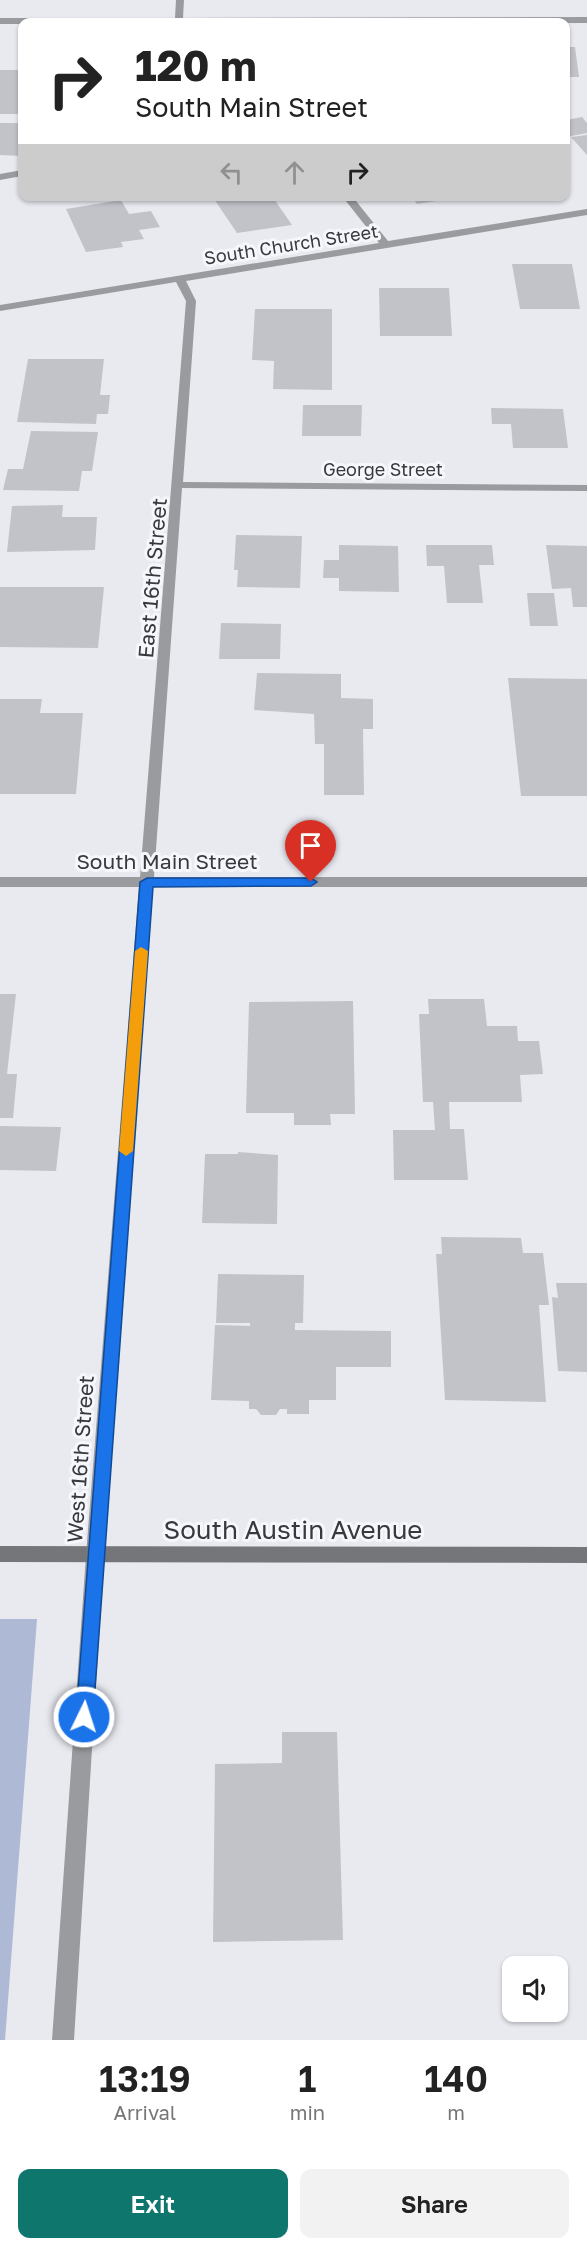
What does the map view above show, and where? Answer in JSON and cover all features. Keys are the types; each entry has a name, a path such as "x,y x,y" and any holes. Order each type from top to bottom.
{"main road":[{"name":"South Austin Avenue","path":"0,1554 587,1555"}],"street":[{"path":"180,0 181,18"},
{"path":"570,20 587,20"},
{"path":"0,21 18,21"},
{"path":"0,177 18,174"},
{"path":"351,201 386,245"},
{"name":"South Church Street","path":"0,308 587,212"},
{"name":"East 16th Street","path":"147,882 179,485 191,300 180,279"},
{"name":"George Street","path":"179,485 587,489"},
{"name":"South Main Street","path":"0,882 587,882"},
{"name":"West 16th Street","path":"63,2040 95,1555 147,882"}],"shaded area":[{"path":"0,1619 37,1619 5,2040 0,2040"}],"building":[{"path":"570,47 575,47 579,77 570,77"},
{"path":"0,70 18,70 18,114 0,114"},
{"path":"582,117 587,123 587,133 570,136 570,119"},
{"path":"0,123 18,123 18,156 0,155"},
{"path":"587,135 587,155 571,137"},
{"path":"122,201 129,214 151,211 160,227 139,230 144,239 121,242 123,247 86,252 66,209"},
{"path":"215,201 275,201 292,225 237,233"},
{"path":"415,201 436,201 417,204"},
{"path":"512,264 572,264 580,309 520,309"},
{"path":"379,288 449,288 452,336 380,336"},
{"path":"255,309 332,309 332,390 273,389 274,361 252,360"},
{"path":"28,359 104,359 100,395 110,395 108,414 97,414 96,424 17,422"},
{"path":"303,405 362,405 361,436 302,436"},
{"path":"491,408 563,409 568,448 513,448 511,424 492,424"},
{"path":"31,431 98,432 92,471 82,471 79,491 3,490 8,469 23,469"},
{"path":"63,505 62,517 97,517 95,550 7,552 12,506"},
{"path":"236,535 302,536 300,588 237,587 238,570 234,570"},
{"path":"339,545 398,546 399,592 339,591 339,578 323,578 324,560 339,560"},
{"path":"426,545 492,545 494,565 479,565 483,603 447,603 444,566 427,566"},
{"path":"546,545 587,546 587,607 573,607 571,588 552,589"},
{"path":"0,587 104,587 98,648 0,647"},
{"path":"527,593 554,593 558,626 530,626"},
{"path":"221,623 281,624 280,659 219,659"},
{"path":"257,673 341,674 341,698 373,699 373,729 363,729 364,795 324,795 324,744 315,744 314,714 254,710"},
{"path":"508,678 587,679 587,796 521,796"},
{"path":"0,699 42,699 40,713 83,713 76,794 0,794"},
{"path":"0,994 16,994 7,1074 17,1074 13,1118 0,1118"},
{"path":"428,999 484,999 487,1026 517,1026 518,1041 539,1041 543,1074 520,1075 522,1102 449,1102 450,1129 464,1129 468,1180 394,1180 393,1130 435,1130 433,1102 423,1102 419,1014 429,1014"},
{"path":"353,1001 355,1114 330,1114 331,1125 294,1125 294,1113 246,1113 249,1002"},
{"path":"0,1126 61,1127 56,1171 0,1170"},
{"path":"238,1152 278,1155 277,1224 202,1223 205,1154 238,1154"},
{"path":"441,1237 521,1238 523,1253 543,1253 549,1305 539,1305 546,1402 445,1400 436,1254 442,1254"},
{"path":"218,1274 304,1275 303,1323 295,1323 295,1330 391,1331 391,1367 336,1367 336,1400 309,1400 309,1414 287,1414 287,1409 280,1409 276,1415 261,1415 256,1409 249,1409 249,1401 211,1400 215,1325 250,1326 250,1323 216,1323"},
{"path":"556,1283 587,1283 587,1372 558,1371 552,1297 558,1298"},
{"path":"282,1732 337,1732 343,1940 213,1942 215,1764 282,1763"}],"slow traffic":[{"path":"126,1151 141,951"}],"route":[{"path":"84,1717 147,882 311,882"}]}
